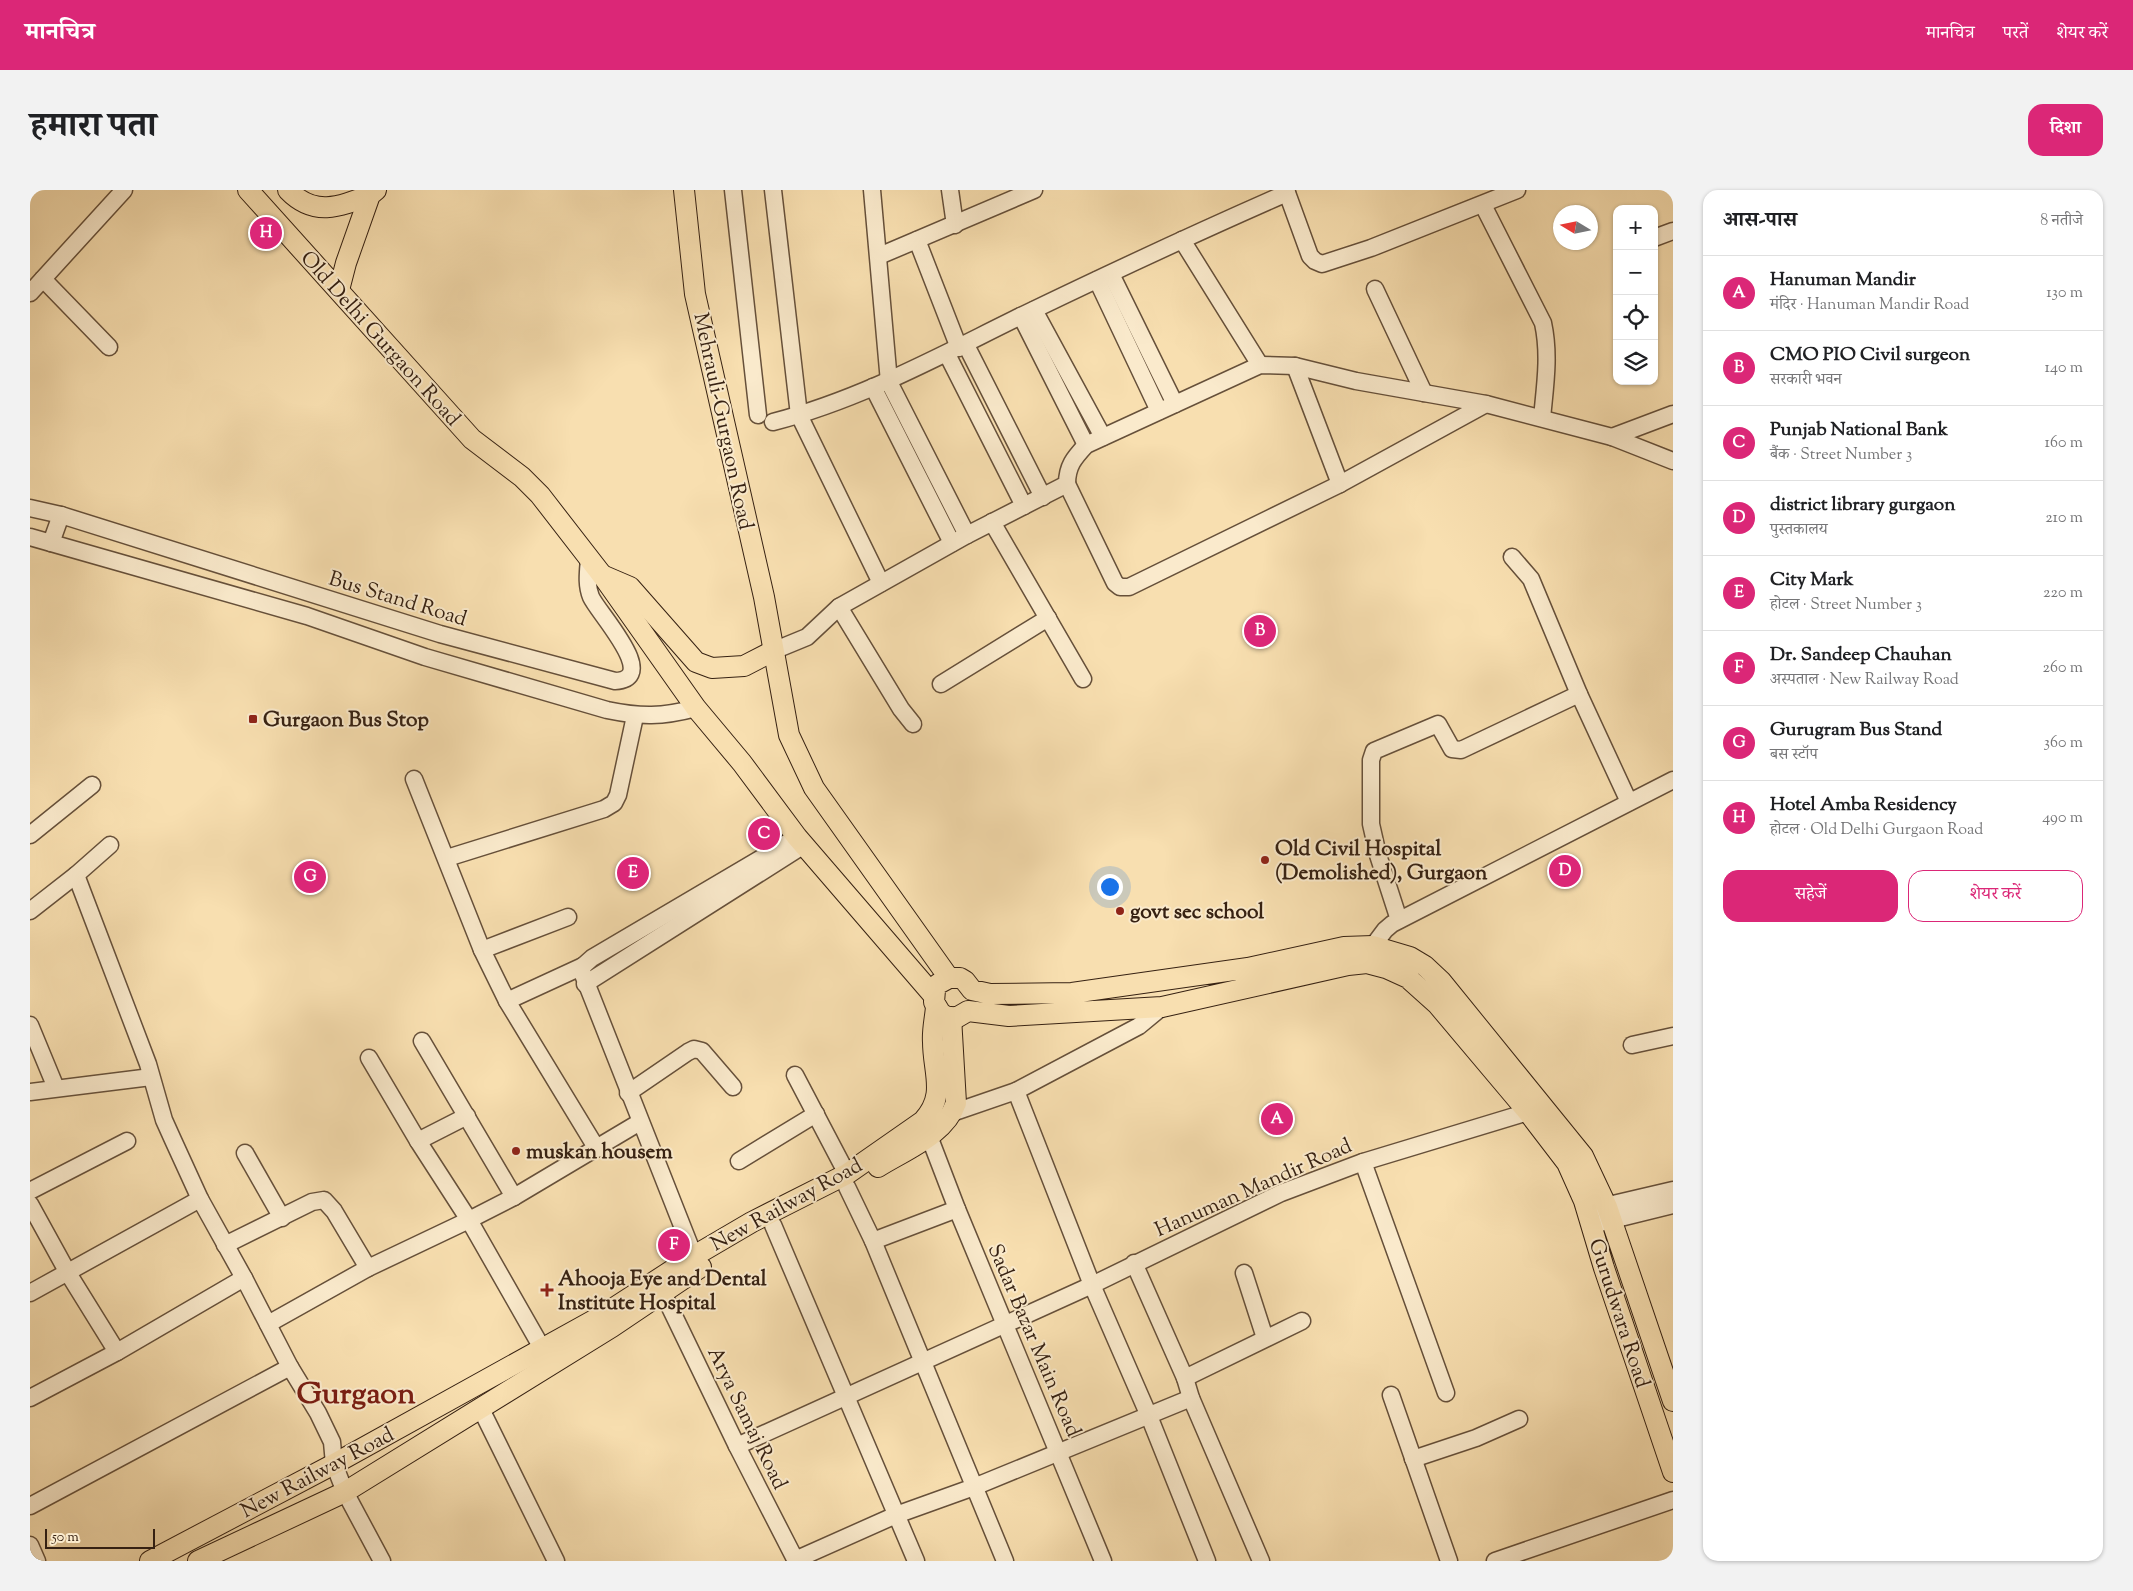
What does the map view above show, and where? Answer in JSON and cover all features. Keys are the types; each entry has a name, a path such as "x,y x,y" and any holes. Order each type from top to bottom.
{"main road":[{"name":"Old Delhi Gurgaon Road","path":"248,190 472,439 522,477 540,495 602,575 696,708 742,762 800,841 947,1008"},
{"name":"Mehrauli-Gurgaon Road","path":"684,190 695,294 764,597 789,735 814,788 949,978"},
{"path":"339,290 346,263 373,193"},
{"path":"293,195 318,208 348,203 373,193"},
{"path":"602,575 630,587 696,662 712,668 744,666 773,651"},
{"path":"952,1113 956,1103 947,1008 938,984 949,978 960,978 972,990 990,994 1072,993 1248,968 1344,947 1373,946 1410,957 1441,981 1583,1156 1599,1215"},
{"path":"947,1008 1017,1016 1162,1007 1348,965 1367,963 1386,968 1408,978 1437,1004 1528,1112 1567,1163 1584,1201 1599,1215"},
{"name":"New Railway Road","path":"150,1561 334,1464 604,1315 694,1256 752,1222 847,1180 923,1121 932,1111 937,1097 933,1042 947,1008"},
{"name":"New Railway Road","path":"208,1559 345,1492 612,1327 706,1264 847,1180 929,1136 952,1113"},
{"name":"Gurudwara Road","path":"1599,1215 1673,1401"},
{"name":"Gurudwara Road","path":"1599,1215 1604,1268 1673,1472"}],"street":[{"path":"30,293 124,190"},
{"path":"733,190 758,415"},
{"path":"773,190 799,415 881,584"},
{"path":"872,190 889,382 967,534"},
{"path":"950,190 955,224"},
{"path":"879,256 1034,190"},
{"path":"773,422 799,415 889,382 1028,313 1286,192 1310,256 1322,264 1372,248 1483,205 1516,190"},
{"path":"1483,205 1543,323 1547,341 1548,361 1542,418"},
{"path":"1658,236 1673,230"},
{"path":"917,240 957,349 1024,506"},
{"path":"1182,240 1260,365"},
{"path":"1104,277 1175,404"},
{"path":"1104,277 1159,411"},
{"path":"42,279 109,347"},
{"path":"1374,289 1424,393"},
{"path":"1028,313 1103,437"},
{"path":"1028,313 1086,445"},
{"path":"957,349 1043,497"},
{"path":"1486,404 1340,484 1129,587 1120,587 1114,582 1067,484 1067,471 1075,457 1086,445 1260,365 1295,366 1356,381 1486,404 1612,437 1673,461"},
{"path":"1295,366 1340,484"},
{"path":"873,387 952,543"},
{"path":"1612,437 1673,414"},
{"path":"773,651 806,638 838,607 967,534 1067,484"},
{"name":"Bus Stand Road","path":"30,508 61,515 440,634 616,681 625,681 633,671 627,652 591,597 587,581 589,559"},
{"path":"51,543 61,515"},
{"path":"992,522 1083,679"},
{"path":"30,537 307,616 402,649 540,692 607,710 635,716 670,715 696,708"},
{"path":"1512,557 1519,562 1531,579 1579,694 1629,802"},
{"path":"838,607 901,709 913,724"},
{"path":"941,684 1048,618"},
{"path":"1400,920 1371,824 1370,760 1374,752 1438,724 1452,749 1461,750 1579,694"},
{"path":"447,858 604,809 614,803 618,795 635,716"},
{"path":"414,779 482,950 507,1001 597,1149"},
{"path":"1373,946 1385,930 1400,920 1673,780"},
{"path":"30,835 92,784"},
{"path":"507,1001 588,962 800,841"},
{"path":"585,984 800,841"},
{"path":"30,911 76,875 110,845"},
{"path":"76,875 151,1077 164,1120 200,1199 290,1367 318,1413 332,1442 334,1464 345,1492 382,1561"},
{"path":"482,950 568,917"},
{"path":"588,962 582,972 585,984 694,1256"},
{"path":"952,1113 1016,1091 1139,1026 1162,1007"},
{"path":"30,1025 56,1088"},
{"path":"1632,1045 1673,1036"},
{"path":"422,1041 468,1116 514,1197"},
{"path":"628,1093 688,1052 698,1049 702,1051 733,1087"},
{"path":"369,1058 418,1141 469,1220 542,1348"},
{"path":"795,1075 816,1114 847,1180 1005,1561"},
{"path":"30,1092 151,1077"},
{"path":"1016,1091 1092,1285 1149,1416 1207,1561"},
{"name":"Hanuman Mandir Road","path":"737,1446 1092,1285 1281,1193 1363,1162 1528,1112"},
{"path":"739,1161 816,1114"},
{"path":"418,1141 468,1116"},
{"path":"268,1324 368,1268 514,1197 640,1122"},
{"name":"Sadar Bazar Main Road","path":"929,1136 957,1209 1103,1561"},
{"path":"30,1191 127,1141"},
{"path":"245,1153 282,1218"},
{"path":"1363,1162 1446,1393"},
{"path":"1599,1215 1673,1190"},
{"path":"30,1294 200,1199"},
{"path":"225,1245 312,1202 324,1200 334,1211 368,1268"},
{"path":"30,1204 68,1273 117,1352"},
{"path":"1599,1215 1673,1205"},
{"path":"873,1241 957,1209"},
{"path":"773,1224 916,1561"},
{"path":"1134,1263 1185,1378 1191,1398 1261,1561"},
{"path":"1244,1273 1265,1338"},
{"path":"30,1398 117,1352 244,1278"},
{"name":"Arya Samaj Road","path":"663,1293 737,1446 796,1560"},
{"path":"1185,1378 1302,1321"},
{"path":"30,1506 290,1367"},
{"path":"1391,1395 1449,1561"},
{"path":"796,1560 896,1515 974,1487 1191,1398"},
{"path":"480,1407 556,1561"},
{"path":"1413,1459 1476,1438 1519,1419"},
{"path":"1495,1561 1673,1500"},
{"path":"30,1545 37,1561"}],"place":[{"name":"Hotel Amba Residency","path":"266,233"},
{"name":"CMO PIO Civil surgeon","path":"1260,631"},
{"name":"Gurgaon Bus Stop","path":"253,719"},
{"name":"Punjab National Bank","path":"764,834"},
{"name":"Old Civil Hospital (Demolished), Gurgaon","path":"1265,860"},
{"name":"district library gurgaon","path":"1565,871"},
{"name":"City Mark","path":"633,873"},
{"name":"Gurugram Bus Stand","path":"310,877"},
{"name":"govt sec school","path":"1120,911"},
{"name":"Hanuman Mandir","path":"1277,1119"},
{"name":"muskan housem","path":"516,1151"},
{"name":"Dr. Sandeep Chauhan","path":"674,1245"},
{"name":"Ahooja Eye and Dental Institute Hospital","path":"547,1290"}],"district":[{"name":"Gurgaon","path":"356,1392"}]}
